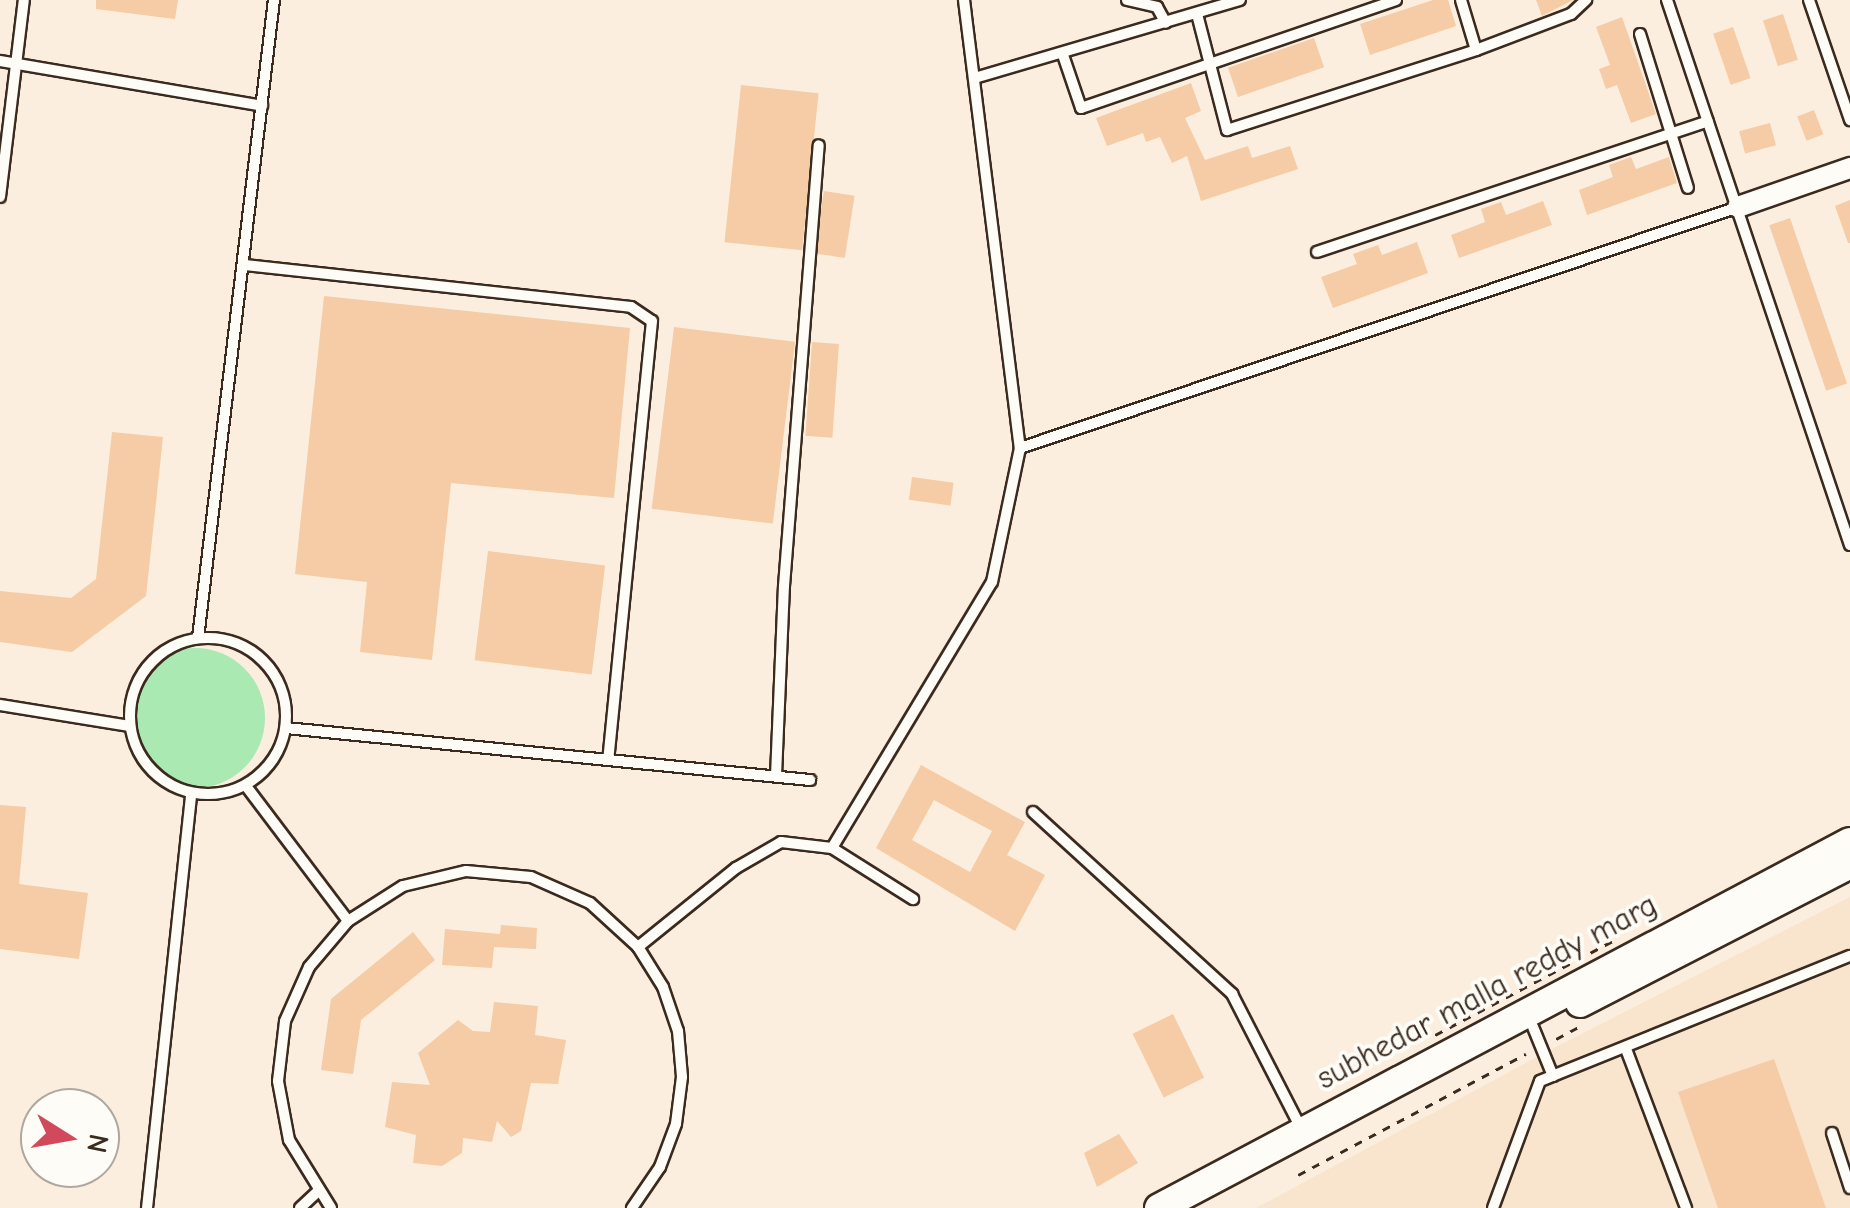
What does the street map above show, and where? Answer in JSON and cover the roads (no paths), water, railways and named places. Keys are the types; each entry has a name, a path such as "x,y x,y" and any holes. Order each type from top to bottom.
{"main road":[{"name":"subhedar malla reddy marg","path":"1176,1206 1302,1129 1850,842"},
{"name":"subhedar malla reddy marg","path":"1176,1206 1538,1036 1850,864"}],"street":[{"path":"1738,207 1850,168"}],"lane":[{"path":"0,196 24,0"},
{"path":"198,638 246,265 274,0"},
{"path":"1127,0 1158,4 1166,23"},
{"path":"978,77 1064,55 1240,0"},
{"path":"1064,55 1081,108 1396,0"},
{"path":"1461,0 1476,50"},
{"path":"1197,14 1227,130 1476,50 1570,14 1586,0"},
{"path":"1667,0 1850,545"},
{"path":"1809,0 1850,120"},
{"path":"832,848 992,582 1020,448 978,77 961,1"},
{"path":"1640,34 1688,188"},
{"path":"0,62 262,106"},
{"path":"1317,252 1708,120"},
{"path":"776,776 784,586 820,144"},
{"path":"1020,448 1738,207"},
{"path":"246,265 631,307 652,321 608,760"},
{"path":"198,638 227,640 253,652 274,672 285,699 286,728 272,762 246,786 219,795 191,794 162,781 140,757 130,726 132,696 146,668 169,648 198,638"},
{"path":"0,705 130,726"},
{"path":"286,728 810,780"},
{"path":"246,786 348,921"},
{"path":"147,1208 191,794"},
{"path":"1033,812 1232,994 1302,1129"},
{"path":"638,947 767,846 796,841 832,848 913,899"},
{"path":"331,1208 316,1193 289,1140 278,1081 285,1022 309,967 348,921 403,886 466,872 531,877 590,904 638,947 663,986 678,1031 682,1077 676,1124 660,1167 632,1208"},
{"path":"1493,1208 1540,1081 1850,956"},
{"path":"1538,1036 1554,1076"},
{"path":"1626,1049 1686,1208"},
{"path":"1832,1133 1850,1188"},
{"path":"300,1208 316,1193"}]}
